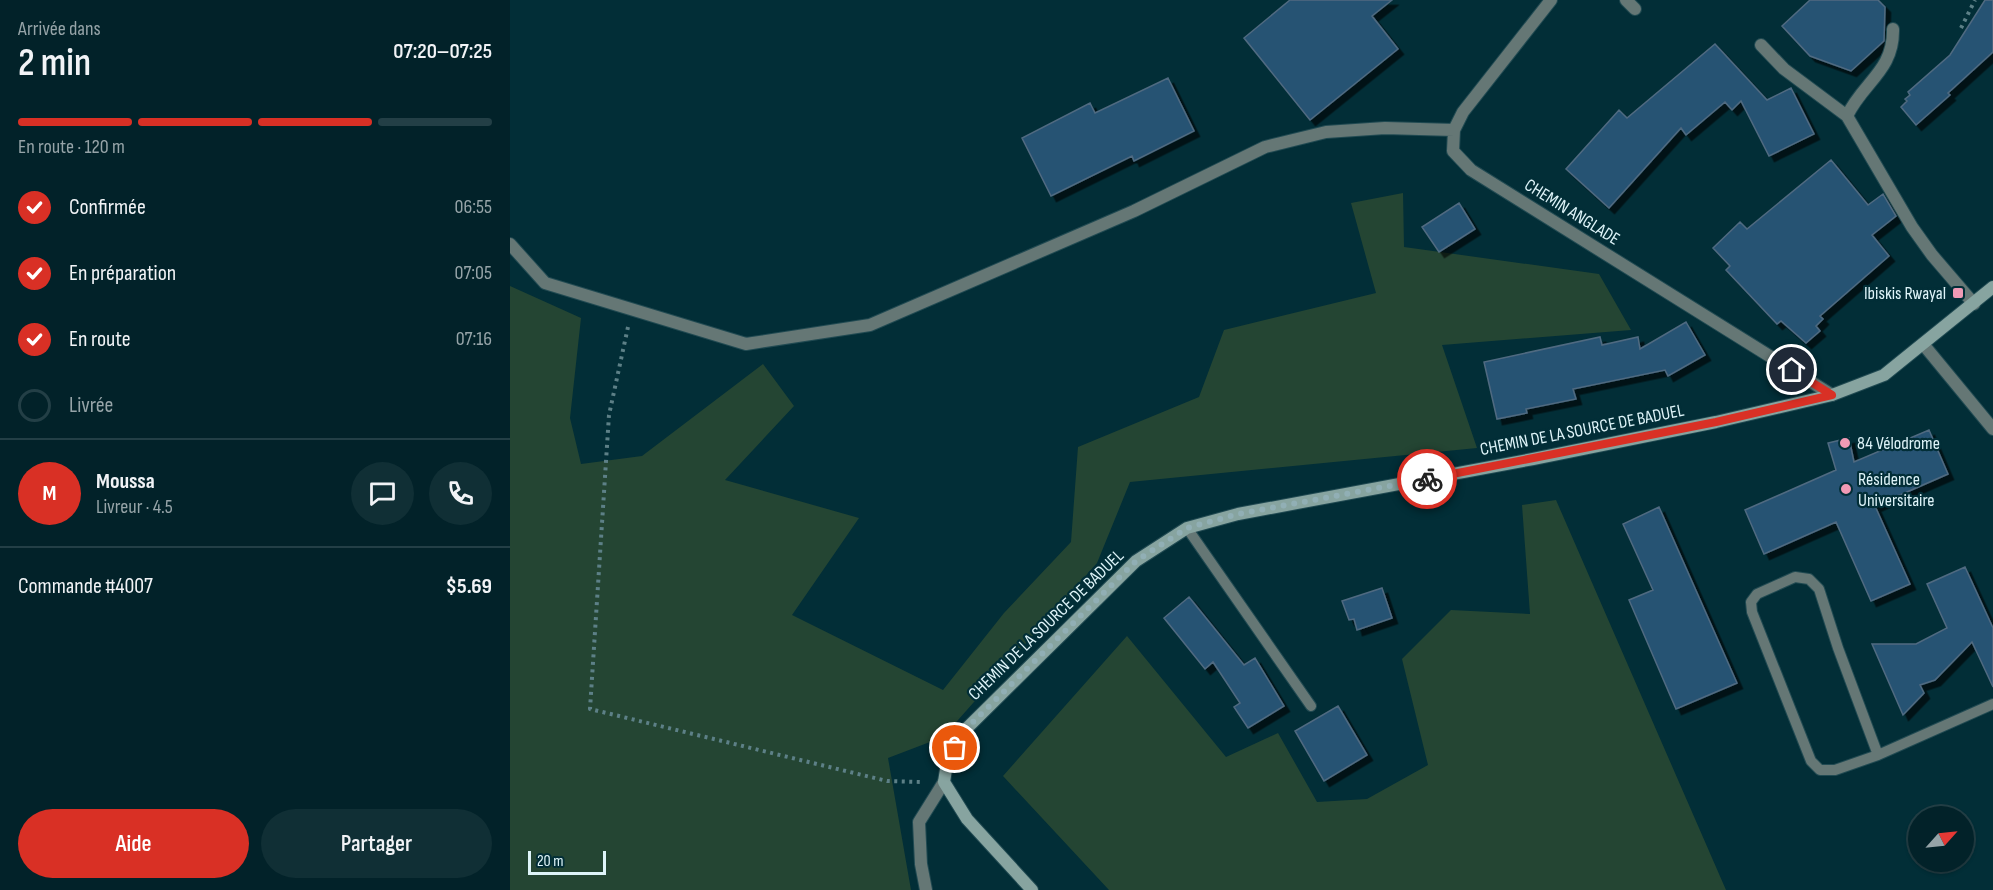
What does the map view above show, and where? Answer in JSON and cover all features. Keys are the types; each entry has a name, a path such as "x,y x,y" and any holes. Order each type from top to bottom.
{"street":[{"path":"510,244 545,283 746,344 870,325 1134,211 1265,147 1326,132 1385,128 1454,130 1463,112 1551,0"},
{"path":"1626,0 1635,9"},
{"path":"1847,116 1853,104 1890,56 1894,44 1893,29"},
{"path":"1761,45 1784,69 1847,116 1912,227 1932,255 1974,304"},
{"name":"CHEMIN ANGLADE","path":"1454,130 1453,151 1471,170 1832,395"},
{"name":"CHEMIN DE LA SOURCE DE BADUEL","path":"926,890 921,864 919,822 944,782 947,763 962,733 1136,561 1187,528 1238,514 1544,457 1716,422 1832,395 1884,375 1993,287"},
{"path":"1923,344 1993,429"},
{"path":"944,782 967,819 1032,890"}],"lane":[{"path":"1187,528 1311,706"},
{"path":"1878,754 1838,648 1819,589 1809,579 1795,577 1757,594 1751,602 1752,612 1811,761 1820,770 1835,770 1878,754 1993,704"}],"path":[{"path":"1961,28 1975,0"},
{"path":"631,309 609,415 590,709 887,781 944,782"}],"green space":[{"path":"1403,193 1404,247 1599,274 1631,330 1442,345 1477,448 1130,482 1097,563 943,737 888,758 911,890 510,890 510,286 581,318 570,418 581,464 642,456 763,364 794,406 725,480 859,518 792,615 943,690 1004,613 1071,542 1078,447 1199,397 1224,330 1376,293 1351,203"},
{"path":"1556,500 1726,890 1109,890 1003,776 1127,636 1226,757 1278,733 1317,802 1367,799 1428,765 1402,659 1451,610 1530,614 1522,505"}],"building":[{"path":"1290,0 1392,0 1372,16 1398,49 1310,120 1244,38"},
{"path":"1810,0 1878,0 1885,7 1884,41 1851,71 1810,56 1782,26"},
{"path":"1985,0 1993,0 1993,52 1916,125 1901,107 1910,95 1908,92 1950,55"},
{"path":"1715,44 1767,100 1791,88 1814,134 1769,156 1741,101 1732,110 1725,102 1686,135 1681,128 1609,208 1566,169 1619,110 1627,118"},
{"path":"1168,78 1194,131 1134,161 1132,156 1051,196 1022,138 1090,103 1095,113"},
{"path":"1831,160 1868,205 1883,194 1896,216 1872,235 1889,256 1820,316 1823,319 1816,326 1820,331 1806,343 1781,321 1777,324 1726,270 1730,266 1713,248 1740,222 1747,229"},
{"path":"1459,203 1475,229 1439,252 1422,227"},
{"path":"1686,322 1705,355 1668,376 1665,370 1573,389 1576,399 1526,409 1527,413 1497,419 1484,362 1600,337 1602,345 1638,337 1640,349"},
{"name":"Résidence Universitaire","path":"1929,430 1948,474 1875,506 1910,584 1871,601 1836,522 1764,554 1745,510 1836,470 1828,443 1849,438 1854,462"},
{"path":"1659,507 1737,683 1676,709 1629,600 1653,590 1623,524"},
{"path":"1965,567 1993,628 1993,687 1972,642 1935,680 1920,685 1924,693 1903,715 1872,644 1916,644 1947,628 1927,584"},
{"path":"1382,588 1392,618 1357,630 1354,619 1349,620 1342,601"},
{"path":"1189,597 1244,665 1255,658 1284,706 1248,728 1234,707 1240,703 1213,662 1205,669 1164,618"},
{"path":"1338,706 1367,755 1324,781 1295,731"}],"way so far":[{"path":"955,748 962,733 1136,561 1187,528 1238,514 1427,479"}],"place":[{"name":"Ibiskis Rwayal","path":"1958,293"},
{"name":"84 Vélodrome","path":"1845,443"},
{"name":"Résidence Universitaire","path":"1846,489"}],"route":[{"path":"1427,479 1716,422 1832,395 1792,370"}]}
